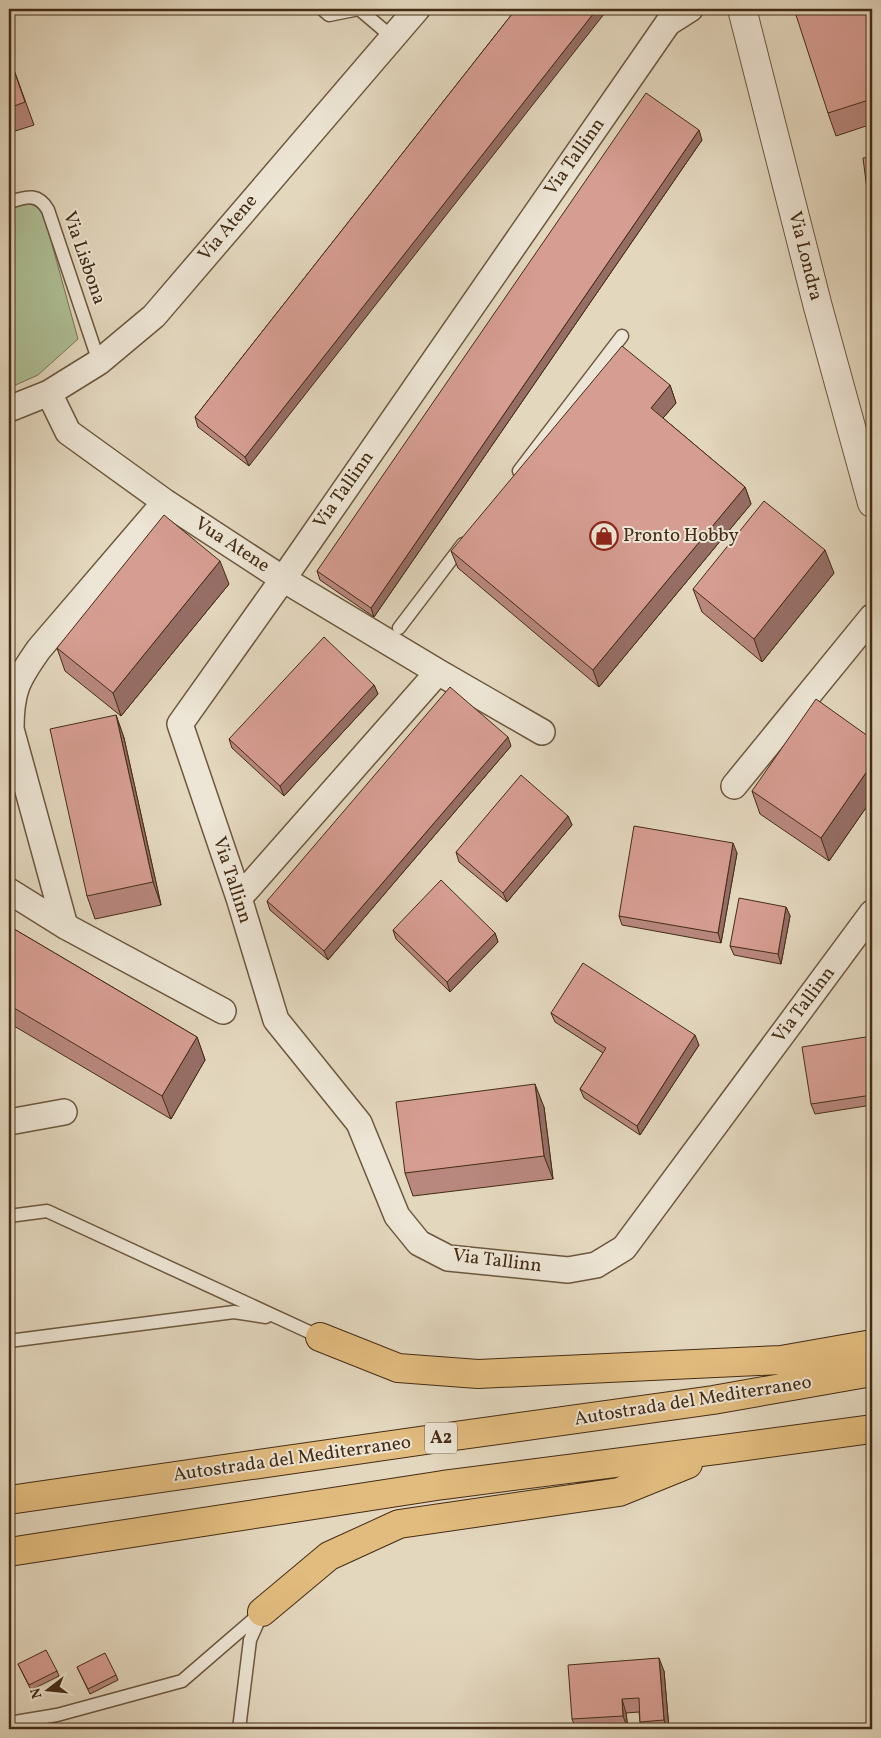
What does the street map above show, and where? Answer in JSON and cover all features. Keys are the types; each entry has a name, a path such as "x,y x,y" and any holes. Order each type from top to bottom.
{"highway":[{"path":"320,1338 398,1368 478,1374 781,1360 872,1344"},
{"name":"Autostrada del Mediterraneo","path":"9,1500 713,1400 872,1372"},
{"path":"9,1552 443,1485 872,1428"},
{"path":"262,1612 329,1556 399,1524 619,1492 724,1449"}],"street":[{"name":"Via Atene","path":"9,409 49,394 99,362 154,316 417,9"},
{"name":"Via Tallinn","path":"690,9 668,23 283,579 180,724 239,898 276,1020 359,1123 398,1216 420,1243 448,1258 568,1270 596,1264 624,1248 872,913"},
{"name":"Via Londra","path":"742,9 818,308 872,503"},
{"name":"Vua Atene","path":"49,394 68,432 165,502 283,579 542,732"},
{"path":"65,926 11,729 11,708 15,687 39,649 165,502"},
{"path":"734,786 872,617"},
{"path":"239,898 438,672"},
{"path":"9,891 65,926 222,1011"},
{"path":"9,1122 64,1112"}],"lane":[{"path":"322,9 329,15 359,9 392,37"},
{"name":"Via Lisbona","path":"9,202 28,197 41,200 45,205 99,362"},
{"path":"514,478 622,336"},
{"path":"399,628 472,533"},
{"path":"9,1216 47,1211 320,1338"},
{"path":"9,1341 234,1312 272,1318 320,1338"},
{"path":"9,1723 57,1715 182,1680 262,1612"},
{"path":"239,1729 250,1640 262,1612"}],"green space":[{"path":"27,204 38,208 45,219 78,339 38,375 9,388 9,209"}],"building":[{"path":"516,9 597,9 245,457 195,417"},
{"path":"806,9 872,9 872,99 828,113 795,12"},
{"path":"9,56 25,102 9,108"},
{"path":"646,93 699,130 371,608 317,571"},
{"path":"872,157 872,229 863,158"},
{"name":"Pronto Hobby","path":"622,346 670,385 651,408 745,487 593,670 451,551"},
{"path":"764,501 825,550 754,639 693,589"},
{"path":"164,515 220,561 113,693 57,648"},
{"path":"324,637 374,685 280,786 229,739"},
{"path":"450,687 508,737 324,951 267,901"},
{"path":"816,699 872,739 872,764 821,838 752,791"},
{"path":"116,715 153,882 87,896 50,729"},
{"path":"521,775 568,816 503,893 456,852"},
{"path":"634,826 733,843 718,933 619,916"},
{"path":"441,880 495,933 447,982 393,930"},
{"path":"739,898 786,907 778,954 730,946"},
{"path":"9,926 197,1037 162,1096 9,1005"},
{"path":"583,963 695,1035 637,1126 580,1089 606,1048 551,1013"},
{"path":"872,1036 872,1095 811,1104 802,1047"},
{"path":"535,1084 544,1156 405,1173 396,1102"},
{"path":"46,1650 57,1671 29,1685 18,1664"},
{"path":"105,1653 116,1675 88,1689 77,1667"},
{"path":"659,1658 664,1720 640,1722 639,1698 622,1699 623,1716 572,1719 568,1665"}],"place":[{"name":"Pronto Hobby","path":"604,536"}]}
